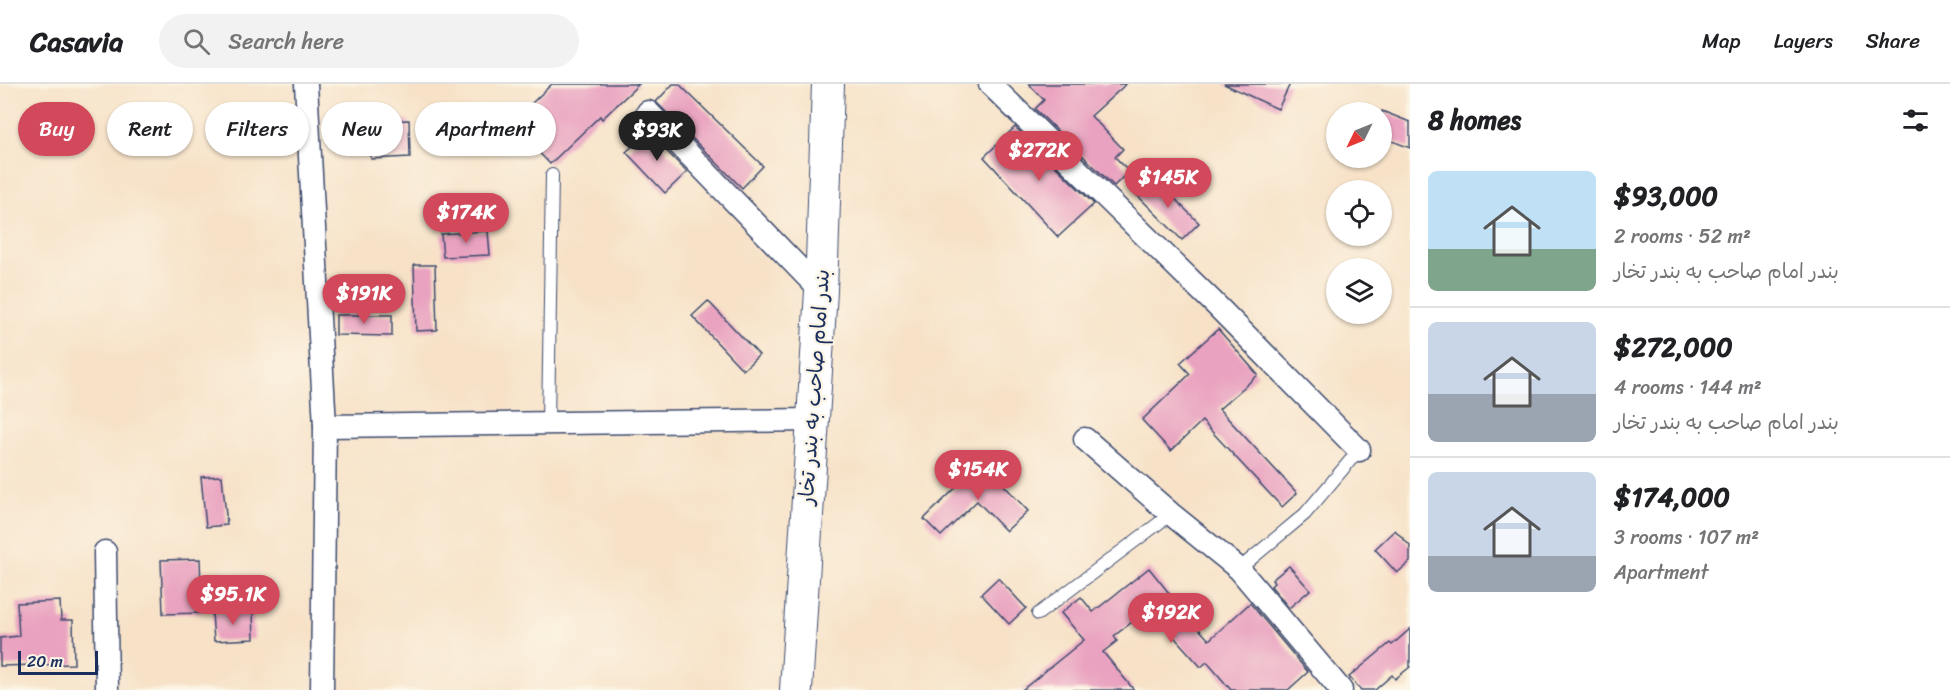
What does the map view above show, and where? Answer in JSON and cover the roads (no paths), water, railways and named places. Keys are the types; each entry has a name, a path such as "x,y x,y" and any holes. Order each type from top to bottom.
{"main road":[{"name":"بندر امام صاحب به بندر تخار","path":"796,690 811,420 821,291 828,84"}],"street":[{"path":"306,84 325,426 322,690"},
{"path":"990,84 1216,305 1359,450"},
{"path":"648,112 821,291"},
{"path":"325,426 811,420"},
{"path":"1085,439 1171,514 1239,569 1341,690"},
{"path":"105,552 106,690"}],"lane":[{"path":"548,424 552,175"},
{"path":"1239,569 1305,514 1359,450"},
{"path":"1038,614 1171,514"}]}
